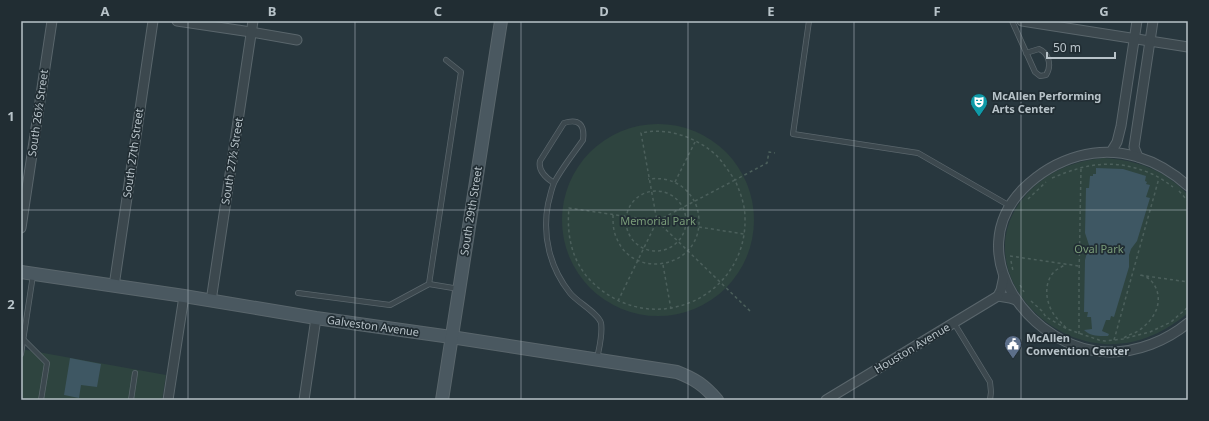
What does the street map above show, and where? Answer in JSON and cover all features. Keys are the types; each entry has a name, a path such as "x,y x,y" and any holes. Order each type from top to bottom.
{"street":[{"name":"South 26½ Street","path":"21,228 52,21"},
{"name":"South 27th Street","path":"114,286 153,21"},
{"path":"176,21 297,40"},
{"name":"South 27½ Street","path":"211,301 253,21"},
{"name":"South 29th Street","path":"442,400 501,21"},
{"path":"1022,21 1188,47"},
{"path":"1110,152 1117,142 1121,126 1137,21"},
{"path":"1138,156 1134,148 1153,21"},
{"path":"1188,186 1166,169 1138,156 1110,152 1084,155 1060,163 1048,169 1030,182 1020,192 1010,206 998,238 999,260 1004,276 1016,300 1033,319 1051,334 1072,345 1090,350 1110,352 1134,349 1160,341 1178,331 1188,323"},
{"name":"Galveston Avenue","path":"21,272 677,372 694,378 707,388 717,400"},
{"path":"1004,276 998,296 1016,300"},
{"path":"168,400 184,296"},
{"name":"Houston Avenue","path":"826,400 998,296"},
{"path":"304,400 316,318"},
{"path":"1178,331 1188,333"}],"lane":[{"path":"809,21 793,134 918,154 1010,206"},
{"path":"1012,21 1026,53 1035,72 1040,76 1046,74 1050,70 1050,62 1044,51 1039,49 1026,53"},
{"path":"429,284 461,72 446,60"},
{"path":"554,183 542,172 539,165 540,161 564,123 571,121 578,123 583,126 583,140 554,183 547,211 548,252 556,271 569,292 600,321 602,330 597,359"},
{"path":"21,354 33,274"},
{"path":"298,293 390,305 429,284 459,289"},
{"path":"954,323 988,377 991,387 990,400"},
{"path":"23,339 47,363 41,400"},
{"path":"131,400 135,374"}],"path":[{"path":"657,222 641,133 647,131 667,132 681,135 705,147 716,156 735,180 745,211 744,234 738,256 720,283 708,294 694,302 672,308 650,310 630,306 606,294 585,274 569,240 567,224 569,208 657,222 720,283 750,311"},
{"path":"675,182 695,142"},
{"path":"618,301 657,222 766,163 768,152 775,153"},
{"path":"1026,201 1049,179 1093,164 1123,164 1153,174 1177,188 1188,201"},
{"path":"1079,334 1081,168"},
{"path":"613,215 617,241 627,253 638,260 650,264 663,264 675,260 688,252 695,240 699,227 699,215 695,201 685,189 675,182 659,178 648,178"},
{"path":"1114,340 1159,178"},
{"path":"651,192 661,192 670,195 679,201 683,208 686,220 685,230 681,239 674,246 665,250 654,252 644,249 636,244 626,227 626,216 634,200 651,192"},
{"path":"699,227 744,234"},
{"path":"1009,250 1014,273"},
{"path":"1010,256 1079,266"},
{"path":"663,264 672,308"},
{"path":"1066,264 1052,273 1046,290 1047,299 1052,312 1066,329"},
{"path":"1133,274 1188,282"},
{"path":"1123,339 1128,335 1137,332 1152,319 1158,307 1159,301 1154,284 1147,276 1139,275"},
{"path":"1019,284 1025,294"},
{"path":"1028,299 1042,311 1046,317 1066,329 1099,340 1123,339 1141,335 1159,328 1180,315 1188,308"}],"green space":[{"name":"Memorial Park","path":"649,124 667,124 695,131 711,140 726,152 738,167 747,183 754,211 754,229 747,257 738,273 726,288 711,300 695,309 667,316 649,316 630,312 613,305 597,294 584,281 573,265 566,248 562,229 562,211 566,192 573,175 584,159 597,146 613,135 630,128"},
{"name":"Oval Park","path":"1104,158 1128,161 1150,168 1170,179 1188,195 1188,313 1169,327 1149,337 1127,343 1104,344 1078,339 1054,328 1034,311 1018,291 1008,268 1005,243 1011,219 1026,195 1042,180 1061,169 1082,162"},
{"path":"21,349 166,375 162,400 21,400"}],"water":[{"path":"1096,168 1123,169 1146,176 1146,184 1150,185 1146,197 1150,198 1137,241 1131,249 1129,255 1129,267 1114,317 1111,316 1110,320 1106,320 1102,331 1109,334 1108,336 1093,335 1084,330 1092,329 1091,317 1087,317 1088,312 1084,312 1085,260 1089,245 1085,233 1086,188 1089,188 1090,176 1096,174"},
{"path":"70,358 101,364 97,387 81,385 79,398 64,395"}],"place":[{"name":"McAllen Performing Arts Center","path":"979,117"},
{"name":"McAllen Convention Center","path":"1013,359"}]}
